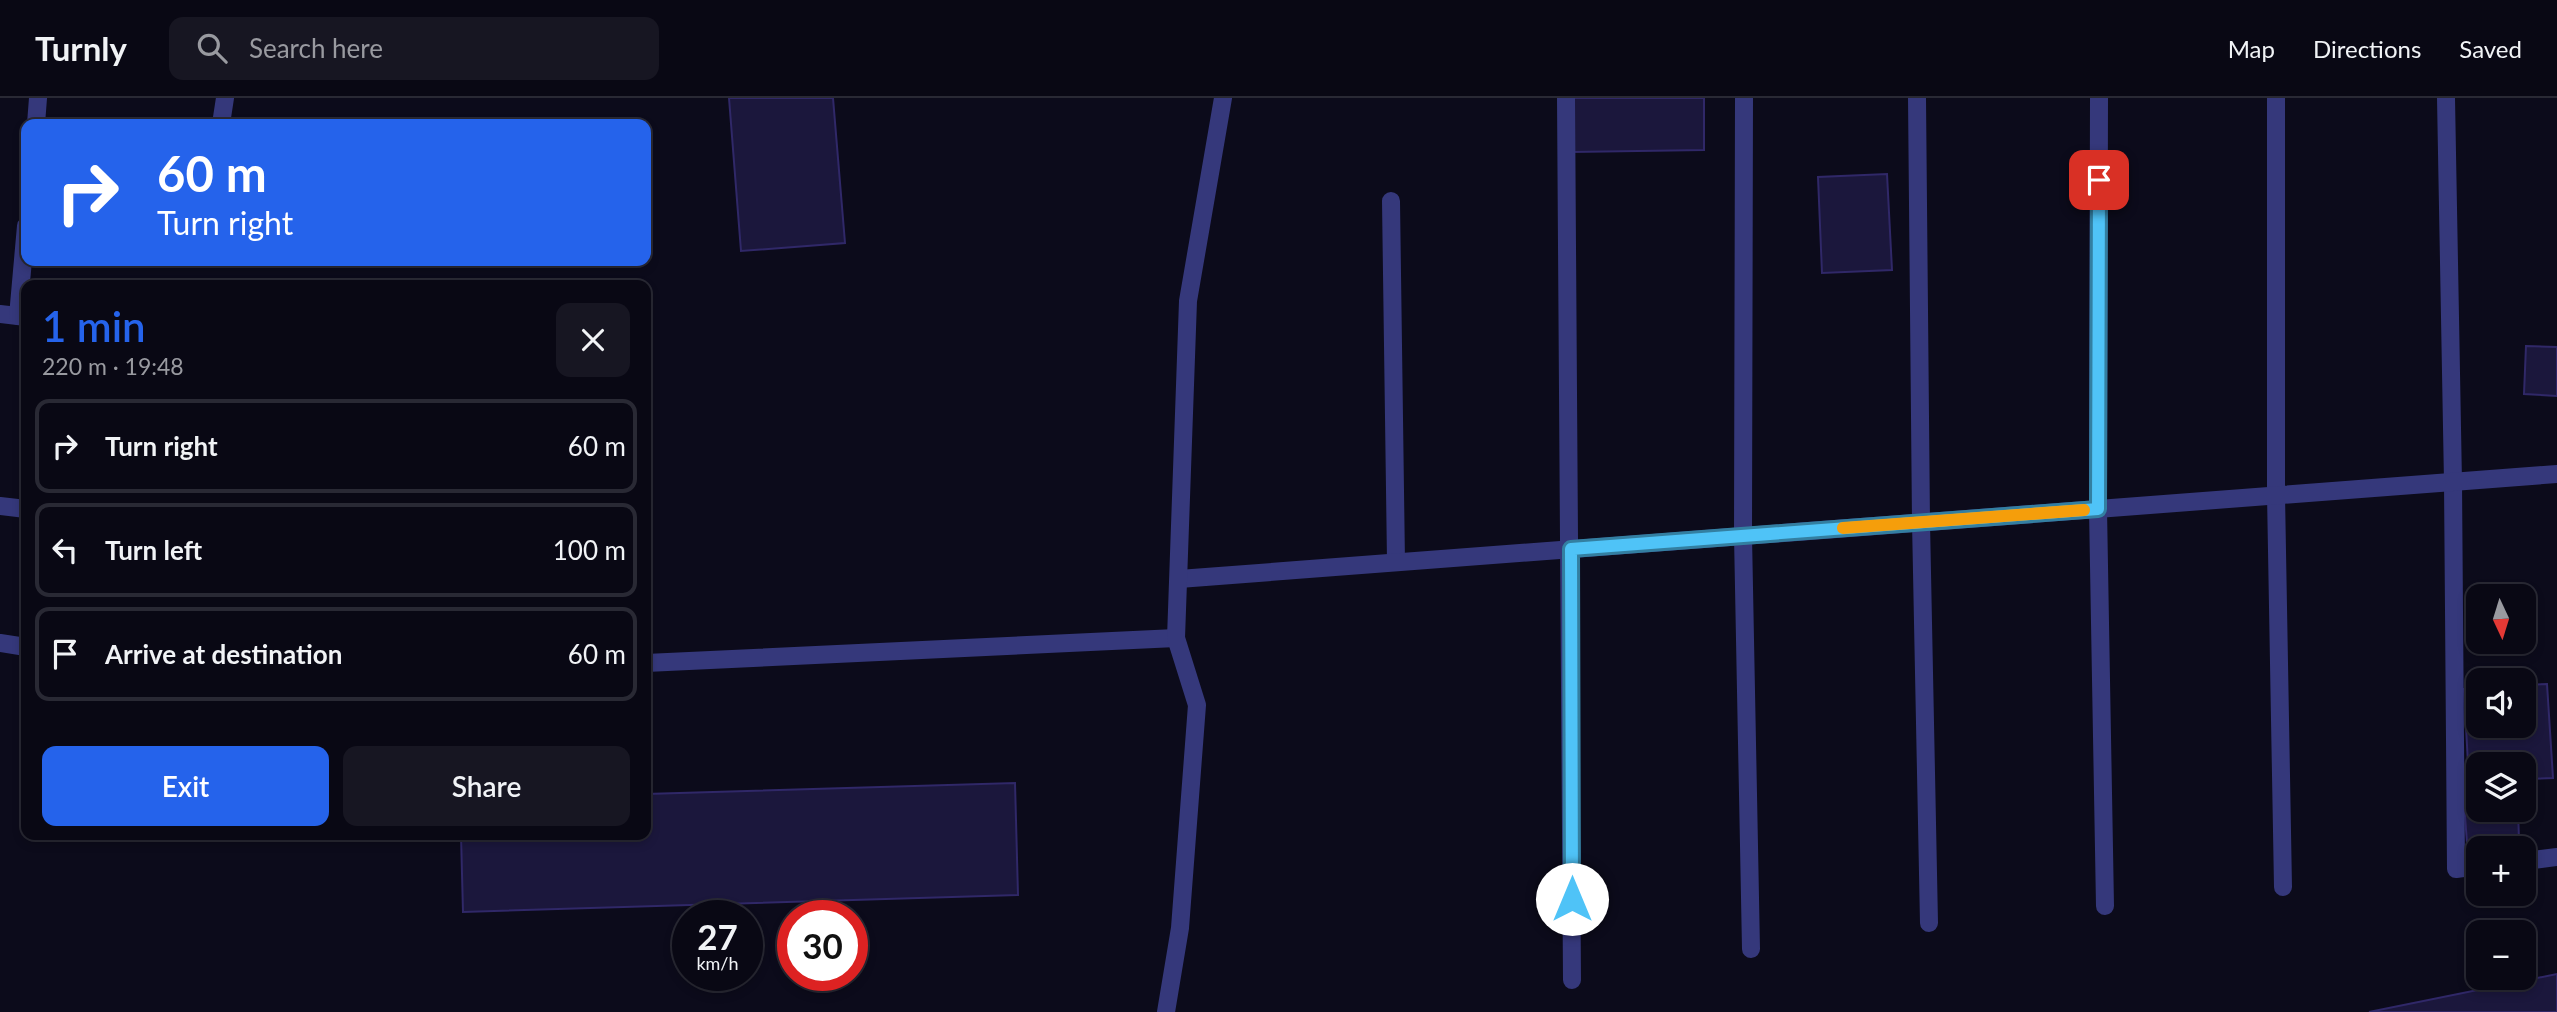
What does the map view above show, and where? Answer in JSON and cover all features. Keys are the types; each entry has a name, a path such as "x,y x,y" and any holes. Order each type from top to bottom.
{"street":[{"path":"36,119 38,98"},
{"path":"222,119 225,98"},
{"path":"1166,1012 1180,928 1197,705 1176,638 1188,301 1223,98"},
{"path":"1566,98 1572,979"},
{"path":"1744,98 1743,536 1751,949"},
{"path":"1917,98 1921,522 1929,923"},
{"path":"2099,98 2098,509 2105,906"},
{"path":"2276,98 2276,495 2283,887"},
{"path":"2446,98 2454,482 2456,869 2466,868"},
{"path":"1391,201 1396,562"},
{"path":"15,316 21,266"},
{"path":"1179,579 2557,474"},
{"path":"0,506 21,508"},
{"path":"651,663 1176,638"},
{"path":"0,643 21,646"},
{"path":"2536,860 2557,857"}],"building":[{"path":"729,98 833,98 845,243 741,251"},
{"path":"1572,98 1704,98 1704,150 1572,152"},
{"path":"1887,174 1892,270 1822,273 1818,177"},
{"path":"2526,346 2557,347 2557,396 2524,394"},
{"path":"2536,684 2547,684 2553,778 2536,779 2536,752 2467,752 2467,738 2536,738"},
{"path":"2464,689 2466,689 2466,727"},
{"path":"1015,783 1018,895 777,900 777,902 763,903 763,900 672,900 672,906 463,912 461,840 651,840 651,794"},
{"path":"2463,789 2466,789 2466,822 2518,822 2519,836 2466,836"},
{"path":"2557,974 2557,1012 2369,1012 2478,990 2536,990 2536,978"}],"slow traffic":[{"path":"1843,528 2084,510"}],"route":[{"path":"1572,899 1571,549 2098,509 2099,180"}]}
